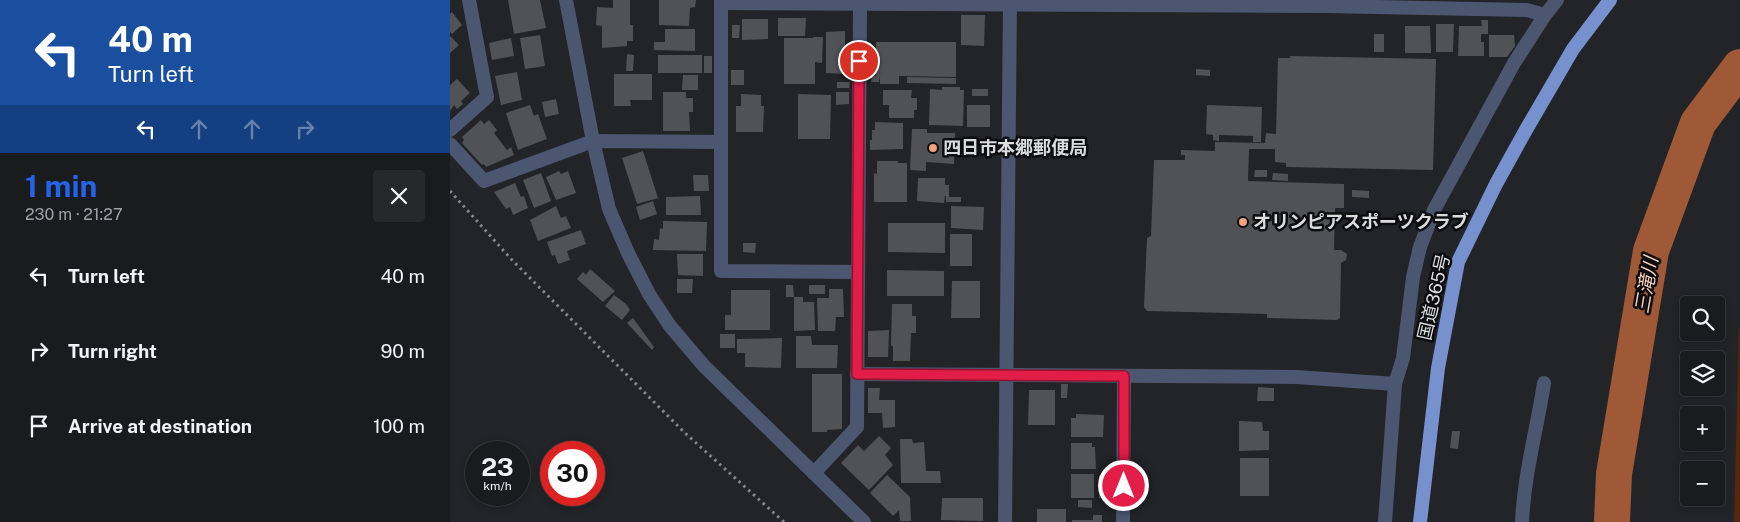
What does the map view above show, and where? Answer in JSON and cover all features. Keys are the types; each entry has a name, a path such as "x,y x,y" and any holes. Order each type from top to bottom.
{"highway":[{"name":"国道365号","path":"1420,522 1438,368 1458,262 1496,184 1527,128 1573,49 1610,0"}],"street":[{"path":"450,130 487,97 469,0"},
{"path":"566,0 593,142 609,209 632,262 649,294 670,326 704,366 864,522"},
{"path":"1385,522 1395,384 1404,358 1413,277 1420,246 1434,210 1514,63 1557,0"},
{"path":"858,272 721,271 721,2 860,4 1325,3 1527,10 1545,15"},
{"path":"1005,522 1010,3"},
{"path":"814,473 857,427 860,4"},
{"path":"450,144 484,181 593,142 721,142"},
{"path":"857,374 1297,377 1395,384"},
{"path":"1123,522 1124,376"},
{"path":"1522,522 1527,474 1544,383"}],"path":[{"path":"450,191 512,260 685,433 784,522"}],"shaded area":[{"path":"1740,326 1740,522 1734,522 1739,329"}],"building":[{"path":"508,0 540,0 546,28 514,34"},
{"path":"613,0 630,0 630,25 633,25 633,41 627,41 627,46 602,48 602,26 596,25 597,7 613,8"},
{"path":"659,0 696,0 695,7 690,8 689,26 659,25"},
{"path":"452,12 462,25 452,34 450,32 450,14"},
{"path":"961,15 985,15 984,46 961,45"},
{"path":"778,18 806,18 805,36 778,36"},
{"path":"742,19 768,19 768,39 742,40"},
{"path":"1481,20 1488,20 1488,34 1481,34 1481,42 1484,42 1484,56 1458,56 1459,26 1482,26"},
{"path":"1436,24 1454,24 1453,52 1436,52"},
{"path":"732,25 740,25 739,38 732,38"},
{"path":"1405,26 1430,26 1431,53 1405,53"},
{"path":"665,29 695,29 695,51 654,50 654,42 665,42"},
{"path":"845,31 845,74 826,73 826,32"},
{"path":"1374,34 1384,34 1384,52 1374,52"},
{"path":"540,35 545,66 525,69 520,38"},
{"path":"1489,35 1514,35 1515,46 1507,57 1489,57"},
{"path":"450,36 459,45 450,53"},
{"path":"823,37 822,63 815,62 815,84 784,84 784,38"},
{"path":"511,38 514,56 492,60 489,43"},
{"path":"876,42 956,42 956,77 899,76 899,84 880,84 880,75 879,82 871,82 872,75 876,76"},
{"path":"627,54 634,55 633,71 626,71"},
{"path":"658,55 702,55 702,73 658,73"},
{"path":"704,56 712,56 712,73 704,73"},
{"name":"オリンピアスポーツクラブ","path":"1290,56 1436,59 1433,170 1286,167 1286,163 1275,162 1275,149 1249,149 1248,181 1344,184 1344,208 1335,208 1334,250 1341,250 1347,254 1346,260 1341,263 1340,318 1337,320 1267,318 1267,314 1147,311 1144,307 1147,238 1151,236 1154,160 1185,160 1185,155 1181,155 1181,150 1215,151 1215,142 1265,143 1266,133 1276,134 1278,58 1290,58"},
{"path":"1196,69 1210,70 1210,76 1196,75"},
{"path":"731,70 744,70 744,85 731,85"},
{"path":"517,72 522,100 501,105 495,76"},
{"path":"614,74 652,74 652,100 630,100 631,106 614,106"},
{"path":"683,75 698,75 698,90 682,90"},
{"path":"907,77 956,78 956,84 907,83"},
{"path":"457,79 470,93 461,101 463,104 457,109 454,105 450,111 450,85"},
{"path":"837,82 850,82 849,88 837,88"},
{"path":"942,87 960,87 960,90 964,90 963,126 929,125 930,89 942,90"},
{"path":"972,89 988,89 988,96 972,96"},
{"path":"883,90 912,90 911,98 917,98 917,110 914,110 914,118 889,118 889,105 883,105"},
{"path":"663,92 686,92 686,98 693,98 693,112 689,112 690,131 663,131"},
{"path":"836,92 849,92 849,104 836,105"},
{"path":"741,94 761,95 761,106 764,106 763,132 736,132 736,106 741,106"},
{"path":"798,94 831,95 830,139 798,139"},
{"path":"556,99 559,114 545,117 542,102"},
{"path":"530,105 534,116 538,114 547,139 518,150 506,113"},
{"path":"967,105 990,105 990,127 967,127"},
{"path":"1207,105 1262,107 1261,142 1253,142 1253,136 1219,135 1219,141 1213,140 1213,135 1206,134"},
{"path":"481,120 484,124 489,120 497,130 494,133 507,150 511,147 514,155 486,167 484,164 482,165 462,143 464,140 462,137"},
{"path":"875,122 903,123 903,149 870,150 870,140 872,140 872,130 875,130"},
{"name":"四日市本郷郵便局","path":"912,129 927,129 927,133 955,133 954,164 926,162 926,171 910,170"},
{"path":"643,151 658,198 637,204 622,158"},
{"path":"877,161 907,163 907,202 874,202 874,173 877,174"},
{"path":"1255,170 1267,170 1267,177 1254,177"},
{"path":"559,171 561,174 568,171 576,193 556,200 546,177"},
{"path":"541,173 551,201 534,208 523,180"},
{"path":"1273,173 1288,174 1288,181 1272,180"},
{"path":"693,175 708,175 709,191 694,191"},
{"path":"918,178 945,178 945,185 949,185 949,197 961,197 961,202 946,202 946,196 944,203 917,201"},
{"path":"515,183 521,197 524,196 528,208 513,215 510,207 506,209 494,192"},
{"path":"1352,190 1369,191 1369,198 1352,197"},
{"path":"700,196 701,215 666,215 666,197"},
{"path":"653,201 657,214 640,220 636,207"},
{"path":"556,206 561,218 566,216 571,228 538,241 530,220"},
{"path":"951,206 984,207 983,230 951,228"},
{"path":"663,221 707,222 706,251 653,250 654,239 659,240 660,228 663,229"},
{"path":"888,223 945,223 945,253 888,252"},
{"path":"581,230 586,244 567,251 570,260 558,264 555,255 552,256 547,242"},
{"path":"950,234 972,234 972,266 950,266"},
{"path":"743,243 756,243 755,253 743,252"},
{"path":"677,254 703,254 703,276 678,275"},
{"path":"590,269 615,291 603,302 577,279 583,272 586,275"},
{"path":"887,270 944,271 944,296 887,296"},
{"path":"677,279 693,279 692,293 677,293"},
{"path":"952,281 980,281 980,318 951,318"},
{"path":"786,285 793,285 794,297 786,297"},
{"path":"809,285 825,285 825,294 809,294"},
{"path":"829,289 843,289 844,317 836,317 835,331 818,331 817,298 829,298"},
{"path":"731,290 770,290 770,330 725,330 725,315 731,315"},
{"path":"614,295 626,304 630,310 622,320 605,306"},
{"path":"794,297 803,297 803,302 814,302 815,330 794,331"},
{"path":"892,304 912,304 912,316 916,316 916,333 911,333 910,361 893,361 893,346 891,346"},
{"path":"633,318 654,347 652,350 627,323"},
{"path":"889,330 888,357 868,357 868,331"},
{"path":"720,334 735,334 735,348 720,348"},
{"path":"796,336 811,336 812,345 838,345 837,368 796,368"},
{"path":"782,338 781,368 745,367 745,353 737,353 737,339"},
{"path":"812,374 842,374 842,429 812,432"},
{"path":"1061,384 1068,384 1067,398 1061,398"},
{"path":"1258,387 1274,388 1274,401 1257,401"},
{"path":"868,388 880,388 879,400 895,400 895,427 883,428 882,413 868,413"},
{"path":"1029,390 1055,390 1055,425 1028,425"},
{"path":"1076,414 1104,415 1103,437 1071,437 1071,418 1076,418"},
{"path":"1239,421 1262,422 1263,431 1269,431 1269,450 1239,451"},
{"path":"1452,431 1460,431 1458,449 1450,448"},
{"path":"879,436 891,448 885,455 893,465 869,490 841,463 858,445 864,451"},
{"path":"900,439 912,439 913,443 924,442 926,471 940,471 941,483 901,483"},
{"path":"1071,443 1092,443 1092,447 1095,447 1096,469 1071,469"},
{"path":"1240,458 1269,458 1269,496 1240,496"},
{"path":"1071,474 1094,474 1094,498 1071,498"},
{"path":"887,475 910,497 911,521 900,521 899,510 893,516 870,493"},
{"path":"1099,491 1111,491 1111,499 1099,498"},
{"path":"942,498 983,498 983,521 941,520"},
{"path":"1078,500 1092,500 1092,508 1078,507"},
{"path":"1037,509 1066,509 1066,522 1037,522"},
{"path":"1093,515 1102,515 1102,522 1072,522 1072,520 1093,520"}],"waterway":[{"name":"三滝川","path":"1612,522 1614,474 1651,251 1698,123 1740,67"}],"place":[{"name":"四日市本郷郵便局","path":"933,148"},
{"name":"オリンピアスポーツクラブ","path":"1243,222"}],"route":[{"path":"859,61 857,374 1124,376 1124,486"}]}
